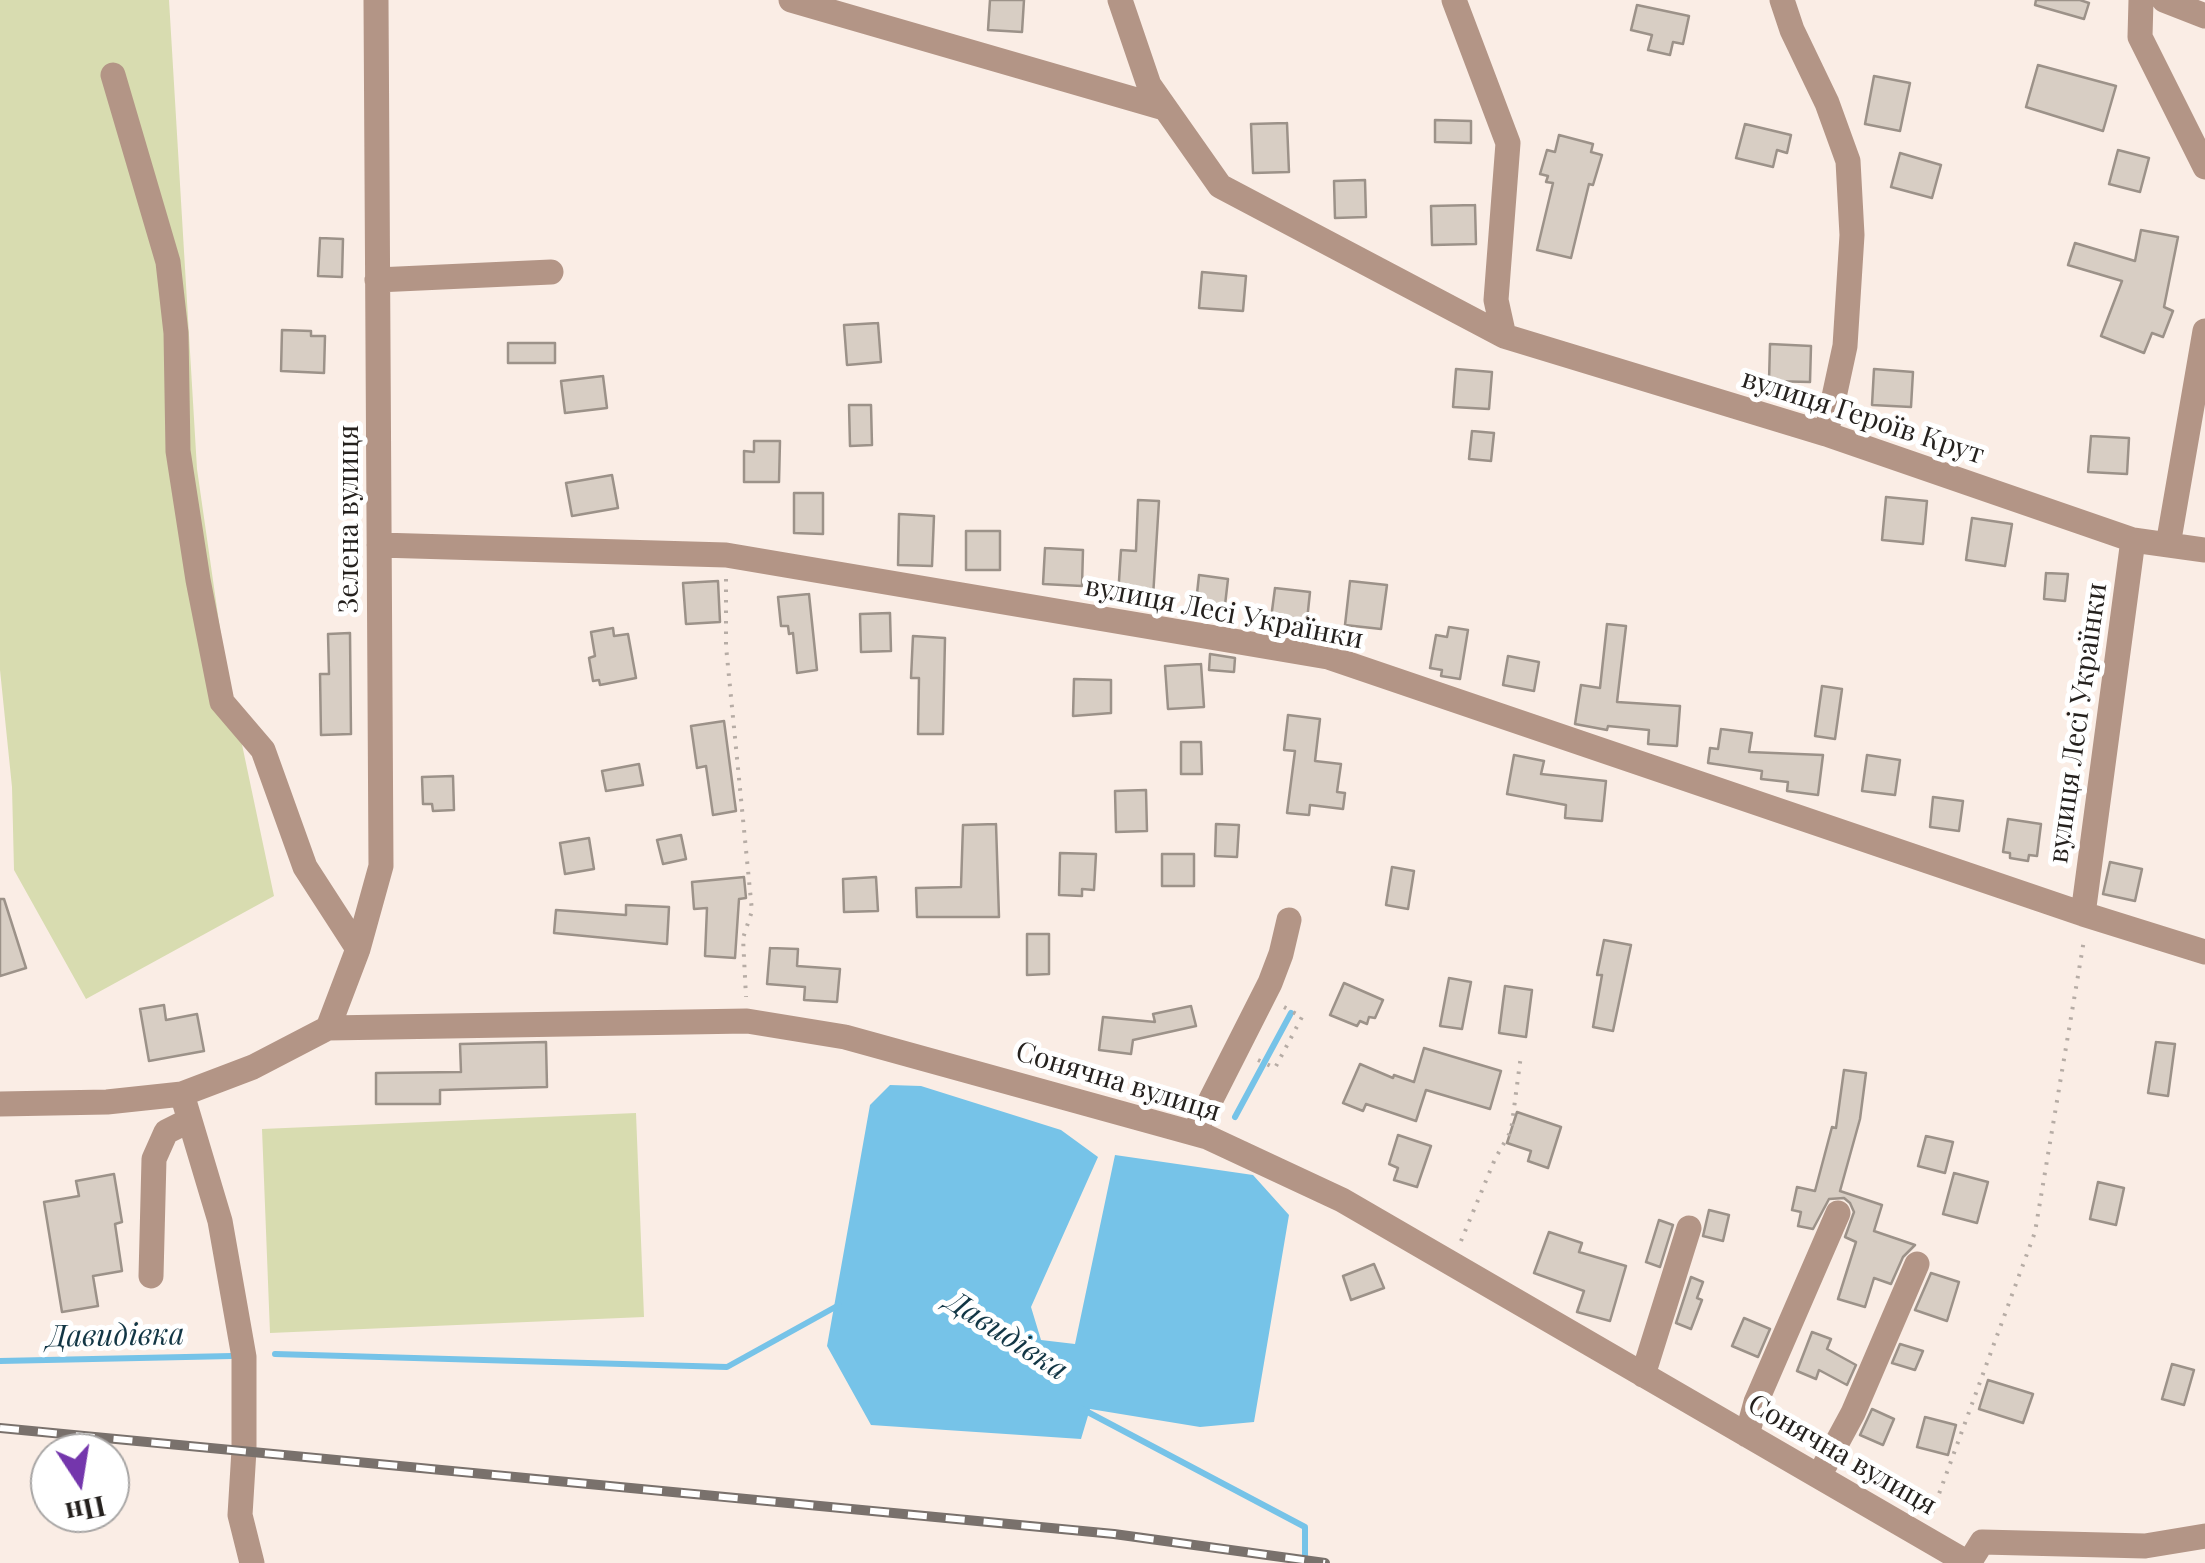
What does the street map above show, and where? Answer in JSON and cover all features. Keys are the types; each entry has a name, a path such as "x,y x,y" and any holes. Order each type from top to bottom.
{"street":[{"name":"Зелена вулиця","path":"328,1028 358,949 380,866 376,0"},
{"path":"792,0 1164,108"},
{"name":"вулиця Героїв Крут","path":"1120,0 1150,85 1220,186 1504,336 1826,434 2133,540 2205,550"},
{"path":"1454,0 1508,143 1496,300 1504,336"},
{"path":"1782,0 1848,161 1852,235 1844,346 1826,434"},
{"path":"2141,0 2140,37 2205,167"},
{"path":"2164,0 2205,16"},
{"path":"114,75 168,262 176,333 178,451 222,702 262,750 306,867 358,949"},
{"path":"378,280 551,272"},
{"path":"2168,545 2205,331"},
{"name":"вулиця Лесі Українки","path":"2083,914 2133,540"},
{"name":"вулиця Лесі Українки","path":"379,545 726,555 1328,657 2205,952"},
{"path":"1194,1133 1270,983 1289,920"},
{"name":"Сонячна вулиця","path":"328,1028 747,1021 846,1036 1194,1133 1342,1200 1969,1563"},
{"path":"0,1104 106,1102 182,1094 253,1067 328,1028"},
{"path":"182,1094 220,1221 244,1357 240,1515 252,1563"},
{"path":"151,1276 154,1159 166,1132 188,1121"},
{"path":"1746,1435 1756,1402 1838,1213"},
{"path":"1643,1374 1689,1228"},
{"path":"1819,1476 1860,1397 1917,1264"},
{"path":"1969,1563 1982,1542 2145,1546 2205,1536"}],"path":[{"path":"726,555 726,646 752,911 743,938 747,1021"},
{"path":"1922,1536 2035,1232 2084,941"},
{"path":"1452,1264 1511,1131 1521,1054"}],"green space":[{"path":"0,0 169,0 197,469 225,664 274,896 86,999 14,870 12,787 0,670"},
{"path":"636,1113 644,1317 270,1333 262,1129"}],"water":[{"path":"890,1085 921,1086 1061,1130 1098,1157 1031,1307 1041,1340 1075,1344 1115,1155 1253,1175 1289,1215 1254,1422 1200,1427 1090,1409 1081,1439 871,1425 827,1346 870,1105"}],"building":[{"path":"990,0 1024,0 1022,32 988,30"},
{"path":"2036,0 2089,3 2084,19 2035,5"},
{"path":"1637,5 1689,16 1683,44 1673,42 1670,55 1648,50 1652,35 1631,30"},
{"path":"2038,65 2116,86 2103,131 2026,107"},
{"path":"1874,76 1910,83 1900,131 1865,124"},
{"path":"1435,120 1471,121 1471,143 1435,142"},
{"path":"1287,123 1289,172 1253,173 1251,124"},
{"path":"1745,124 1791,135 1787,153 1777,150 1773,167 1736,158"},
{"path":"1559,135 1593,144 1591,152 1602,155 1593,185 1589,184 1571,258 1537,250 1553,183 1546,182 1548,176 1540,174 1547,150 1555,152"},
{"path":"2118,150 2149,158 2140,192 2109,184"},
{"path":"1900,153 1941,165 1932,198 1891,187"},
{"path":"1365,180 1366,217 1335,218 1334,181"},
{"path":"1475,205 1476,244 1432,245 1431,206"},
{"path":"2141,230 2178,237 2164,307 2173,311 2163,337 2152,333 2144,353 2101,336 2122,281 2068,265 2075,243 2135,261"},
{"path":"320,238 343,239 342,277 318,276"},
{"path":"1202,272 1246,276 1243,311 1199,308"},
{"path":"878,323 881,362 847,365 844,325"},
{"path":"282,330 311,331 311,336 325,336 324,373 281,371"},
{"path":"508,343 555,343 555,363 508,363"},
{"path":"1770,344 1811,346 1810,382 1769,381"},
{"path":"1456,369 1492,372 1489,409 1453,407"},
{"path":"1874,369 1913,372 1911,407 1872,405"},
{"path":"603,376 607,408 565,413 561,381"},
{"path":"849,405 871,405 872,445 850,446"},
{"path":"1472,431 1494,433 1491,461 1469,459"},
{"path":"2091,436 2129,438 2127,474 2088,472"},
{"path":"754,441 780,441 779,482 744,482 744,451 754,452"},
{"path":"612,475 618,508 572,516 566,483"},
{"path":"794,493 823,493 823,534 794,533"},
{"path":"1886,497 1927,501 1923,544 1882,540"},
{"path":"1138,500 1159,501 1153,597 1118,596 1121,550 1136,551"},
{"path":"899,514 934,516 932,566 898,565"},
{"path":"1972,518 2012,524 2005,566 1966,560"},
{"path":"966,531 1000,531 1000,570 966,570"},
{"path":"1045,548 1083,550 1082,586 1043,584"},
{"path":"2046,573 2068,574 2065,601 2044,599"},
{"path":"1199,575 1228,579 1224,614 1202,612 1203,604 1196,603"},
{"path":"718,581 720,622 686,624 683,583"},
{"path":"1350,581 1387,585 1381,629 1345,625"},
{"path":"1275,588 1310,592 1306,630 1270,626"},
{"path":"809,594 817,670 797,673 793,633 789,634 788,626 781,626 778,597"},
{"path":"890,613 891,651 861,652 860,614"},
{"path":"1607,624 1626,626 1617,702 1680,706 1677,746 1648,744 1649,730 1608,726 1607,730 1575,724 1581,685 1600,688"},
{"path":"1449,627 1468,630 1460,679 1441,676 1442,670 1430,668 1436,635 1447,637"},
{"path":"613,628 614,636 628,634 636,678 600,685 599,680 593,681 589,658 595,656 591,632"},
{"path":"350,633 351,734 321,735 320,674 329,674 328,634"},
{"path":"913,636 945,638 943,734 918,734 919,678 911,678"},
{"path":"1210,654 1235,658 1234,672 1209,670"},
{"path":"1508,656 1539,662 1534,691 1503,685"},
{"path":"1201,664 1204,707 1168,709 1165,666"},
{"path":"1074,679 1111,680 1111,713 1073,716"},
{"path":"1822,686 1842,689 1835,739 1815,736"},
{"path":"1288,715 1320,719 1315,761 1341,764 1337,792 1345,793 1343,809 1310,805 1309,815 1287,813 1295,751 1284,750"},
{"path":"724,721 736,811 713,815 706,766 697,768 691,726"},
{"path":"1721,729 1752,733 1749,752 1823,755 1818,795 1787,791 1788,782 1761,779 1762,771 1708,763 1710,748 1718,749"},
{"path":"1181,742 1201,742 1202,774 1181,774"},
{"path":"1514,755 1544,761 1541,774 1606,781 1602,821 1565,818 1566,805 1507,794"},
{"path":"1867,755 1900,760 1895,795 1862,791"},
{"path":"639,764 643,785 606,791 602,771"},
{"path":"453,776 454,810 433,811 432,804 423,804 422,777"},
{"path":"1146,790 1147,831 1116,832 1115,791"},
{"path":"1933,797 1963,801 1959,831 1930,827"},
{"path":"2008,819 2041,824 2037,856 2029,855 2028,861 2010,858 2010,853 2003,852"},
{"path":"996,824 999,917 917,917 916,888 961,887 963,825"},
{"path":"1216,824 1239,825 1237,857 1215,856"},
{"path":"681,835 686,859 663,864 657,840"},
{"path":"589,838 594,869 565,874 560,843"},
{"path":"1060,853 1096,854 1094,890 1082,889 1082,896 1059,895"},
{"path":"1162,854 1194,854 1194,886 1162,886"},
{"path":"2110,862 2142,869 2135,901 2103,894"},
{"path":"1392,867 1414,871 1408,909 1386,905"},
{"path":"744,877 746,898 739,899 735,958 705,956 707,908 694,909 692,882"},
{"path":"876,877 878,911 844,912 843,879"},
{"path":"0,899 4,899 26,968 0,976"},
{"path":"626,905 669,907 667,944 554,933 556,910 626,915"},
{"path":"1027,934 1049,934 1049,974 1027,975"},
{"path":"1604,940 1631,945 1613,1031 1593,1027"},
{"path":"770,948 798,949 797,966 840,969 837,1002 804,1000 805,987 767,984"},
{"path":"1449,978 1471,982 1462,1029 1440,1026"},
{"path":"1344,983 1383,1000 1375,1018 1369,1017 1367,1024 1360,1021 1357,1026 1330,1015"},
{"path":"1505,986 1532,990 1526,1037 1499,1033"},
{"path":"164,1005 166,1020 197,1014 204,1051 149,1061 140,1009"},
{"path":"1191,1006 1196,1026 1133,1040 1131,1054 1099,1050 1103,1017 1155,1022 1153,1014"},
{"path":"546,1042 547,1087 440,1090 440,1104 376,1104 376,1073 461,1072 460,1044"},
{"path":"2156,1042 2175,1044 2168,1096 2148,1093"},
{"path":"1424,1048 1501,1071 1490,1109 1426,1090 1416,1121 1366,1104 1363,1111 1343,1103 1360,1064 1414,1082"},
{"path":"1844,1070 1866,1073 1860,1119 1840,1191 1882,1205 1874,1231 1915,1245 1903,1257 1891,1284 1874,1278 1865,1307 1838,1299 1856,1242 1845,1237 1854,1212 1850,1203 1844,1198 1829,1199 1813,1229 1798,1226 1801,1212 1792,1210 1797,1187 1815,1191 1832,1127 1836,1128"},
{"path":"1517,1112 1561,1127 1548,1168 1528,1161 1531,1151 1507,1143"},
{"path":"1398,1135 1431,1146 1417,1187 1394,1180 1398,1168 1389,1164"},
{"path":"1926,1136 1953,1142 1945,1173 1918,1166"},
{"path":"1954,1173 1988,1182 1977,1223 1943,1214"},
{"path":"114,1174 122,1222 115,1224 122,1271 93,1276 98,1306 62,1312 44,1202 79,1196 76,1181"},
{"path":"2098,1182 2124,1188 2116,1225 2090,1219"},
{"path":"1709,1210 1729,1215 1723,1241 1703,1236"},
{"path":"1659,1220 1673,1225 1660,1267 1646,1262"},
{"path":"1549,1232 1582,1243 1579,1252 1626,1266 1610,1321 1577,1312 1584,1291 1534,1273"},
{"path":"1374,1264 1384,1288 1351,1300 1343,1276"},
{"path":"1931,1273 1959,1282 1947,1321 1915,1310"},
{"path":"1691,1277 1703,1282 1697,1298 1702,1300 1691,1329 1676,1323"},
{"path":"1744,1318 1770,1329 1758,1357 1732,1346"},
{"path":"1812,1332 1831,1339 1827,1349 1856,1365 1847,1385 1819,1370 1816,1379 1797,1371"},
{"path":"1900,1344 1923,1351 1915,1370 1892,1363"},
{"path":"2172,1364 2194,1370 2184,1405 2162,1399"},
{"path":"1988,1380 2033,1394 2023,1423 1979,1409"},
{"path":"1872,1409 1894,1419 1883,1445 1860,1435"},
{"path":"1925,1417 1956,1425 1948,1455 1917,1447"}],"waterway":[{"path":"1235,1117 1291,1013"},
{"name":"Давидівка","path":"275,1354 727,1367 839,1305"},
{"name":"Давидівка","path":"0,1361 232,1356"},
{"name":"Давидівка","path":"1082,1409 1305,1527 1305,1563"}],"railway":[{"path":"0,1428 1114,1534 1325,1563"}]}
